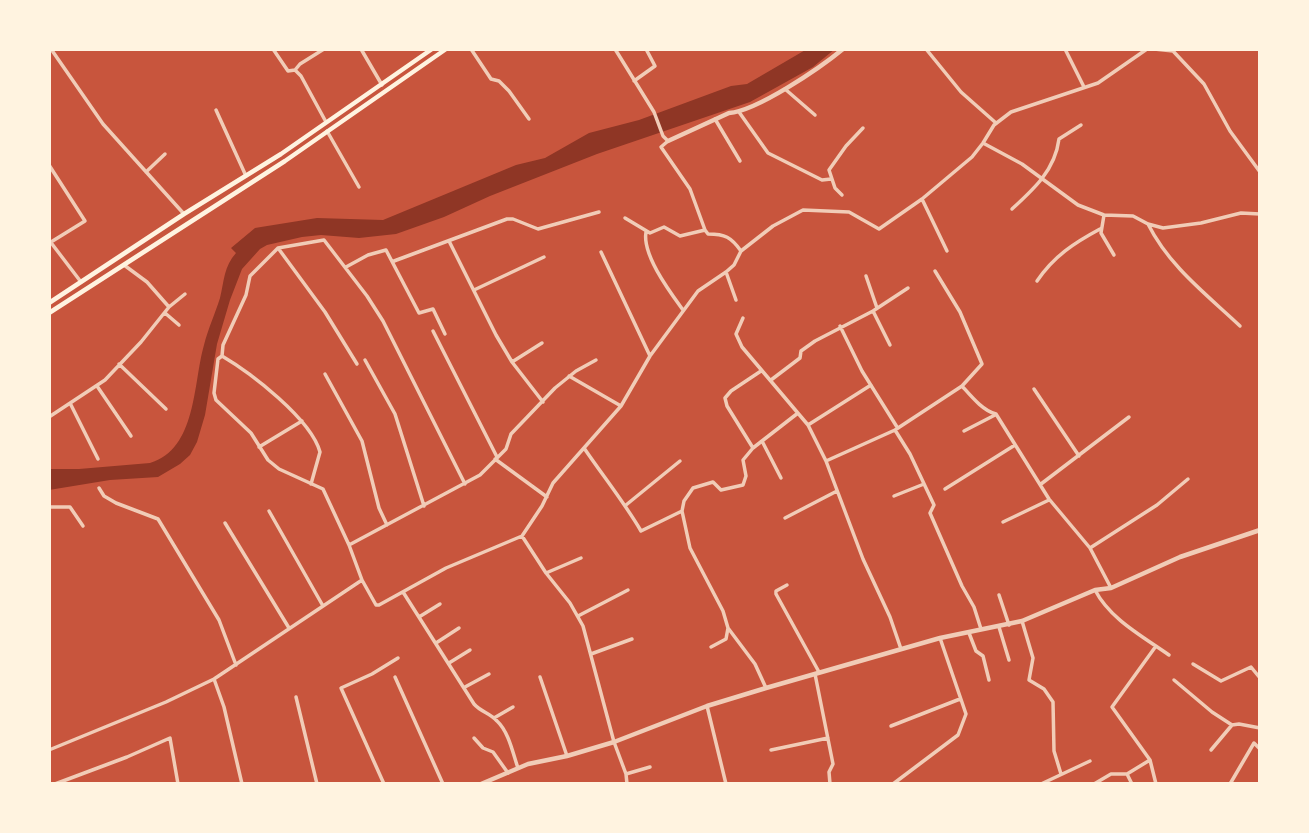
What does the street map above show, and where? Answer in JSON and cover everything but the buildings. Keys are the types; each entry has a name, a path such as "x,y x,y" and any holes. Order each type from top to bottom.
{"main road":[{"path":"49,303 246,176 432,49"},
{"path":"49,313 262,176 446,49"}],"street":[{"path":"51,49 103,124 184,214"},
{"path":"273,49 288,71 295,70 324,49"},
{"path":"361,49 382,85"},
{"path":"471,49 491,79 499,81 528,119"},
{"path":"615,49 654,112 663,136 668,141"},
{"path":"634,81 654,66 646,49"},
{"path":"741,251 731,238 723,234 708,234 690,189 661,147 668,141 715,119 739,112 786,89 843,49"},
{"path":"926,49 961,92 996,123"},
{"path":"1065,49 1084,86"},
{"path":"465,484 396,344 346,267 324,240 278,248 250,275 246,295 223,345 222,356 218,359 214,393 216,400 251,433 268,460 279,469 323,489 362,580 379,606 446,568 522,536 553,483 621,406 650,356 698,291 726,272 734,265 741,251 774,226 803,210 849,212 879,229 922,200 972,157 996,123 1011,112 1098,83 1147,49"},
{"path":"1154,49 1173,51 1204,84 1230,131 1260,172"},
{"path":"295,70 326,122"},
{"path":"786,89 815,116"},
{"path":"216,110 246,176"},
{"path":"739,112 768,153 822,180 831,179"},
{"path":"715,119 740,161"},
{"path":"1012,209 1043,179 1052,163 1059,139 1081,124"},
{"path":"842,195 835,188 829,170 846,145 863,128"},
{"path":"327,131 359,187"},
{"path":"983,143 1022,164 1079,205 1104,215 1133,216 1163,228 1201,223 1241,213 1260,214"},
{"path":"146,172 164,154"},
{"path":"49,164 85,221 50,241 81,282"},
{"path":"922,200 947,251"},
{"path":"394,261 507,219 538,229 599,212"},
{"path":"1104,215 1100,229 1114,255"},
{"path":"625,218 650,233 664,227 680,236 705,230"},
{"path":"1148,224 1159,247 1240,326"},
{"path":"1037,281 1056,256 1100,229"},
{"path":"646,231 644,242 665,285 683,310"},
{"path":"449,241 512,362 543,402"},
{"path":"278,248 325,312 357,364"},
{"path":"346,267 368,255 386,250 419,313 433,309 445,334"},
{"path":"601,252 650,356"},
{"path":"474,290 544,257"},
{"path":"123,264 147,282 169,307"},
{"path":"826,461 896,428 962,386 982,364 960,312 935,271"},
{"path":"726,272 736,300"},
{"path":"866,276 875,309 890,345"},
{"path":"771,380 800,358 801,351 908,288"},
{"path":"49,417 97,386 169,307 186,294"},
{"path":"165,313 179,325"},
{"path":"743,318 736,334 742,347 808,425 826,461 901,649"},
{"path":"840,326 910,454 934,505 930,513 974,607 981,629"},
{"path":"433,331 496,458 547,497"},
{"path":"512,362 542,343"},
{"path":"222,356 242,368 303,421 320,452 311,484"},
{"path":"365,360 395,414 425,506"},
{"path":"349,545 480,475 506,449 511,434 569,376 596,360"},
{"path":"119,364 166,409"},
{"path":"753,448 727,406 725,398 761,371"},
{"path":"325,374 362,441 379,508 387,525"},
{"path":"569,376 621,406"},
{"path":"808,425 871,385"},
{"path":"97,386 131,436"},
{"path":"962,386 975,400 996,414 1049,499 1090,548 1111,588"},
{"path":"1034,389 1080,456"},
{"path":"69,403 98,459"},
{"path":"766,688 755,664 728,628 723,611 690,548 682,511 684,501 693,488 713,481 722,490 743,485 746,476 743,460 753,448 798,413"},
{"path":"964,431 996,414"},
{"path":"1041,485 1129,417"},
{"path":"259,447 303,421"},
{"path":"762,441 781,478"},
{"path":"945,489 1015,444"},
{"path":"584,448 626,505 641,531 682,511"},
{"path":"626,505 680,461"},
{"path":"1090,548 1157,505 1188,479"},
{"path":"894,496 924,484"},
{"path":"99,488 104,496 116,503 158,519 219,620 236,665"},
{"path":"785,518 836,491"},
{"path":"1003,522 1049,499"},
{"path":"49,507 70,507 83,526"},
{"path":"270,511 323,606"},
{"path":"225,523 289,628"},
{"path":"481,784 518,768 614,742 707,706 766,688 940,638 1022,621 1095,590 1111,588 1180,557 1260,530"},
{"path":"522,536 583,626 627,784"},
{"path":"547,573 581,558"},
{"path":"49,750 166,702 214,678 362,580"},
{"path":"787,585 776,590 776,594 817,673 833,764 829,772 830,784"},
{"path":"578,616 628,590"},
{"path":"1095,590 1103,605 1169,655"},
{"path":"403,592 480,712 494,718 502,727 518,768"},
{"path":"999,595 1009,625"},
{"path":"419,617 440,604"},
{"path":"1022,621 1033,658 1029,680 1044,689 1053,702 1054,751 1061,774"},
{"path":"999,627 1009,660"},
{"path":"436,643 459,628"},
{"path":"712,647 726,639 728,628"},
{"path":"970,633 976,651 983,656 989,680"},
{"path":"893,784 958,735 966,714 940,638"},
{"path":"591,654 632,639"},
{"path":"1156,646 1112,707 1150,760 1156,784"},
{"path":"449,663 470,650"},
{"path":"384,784 341,688 398,658"},
{"path":"1193,664 1221,681 1251,667 1260,678"},
{"path":"465,687 489,674"},
{"path":"395,677 443,784"},
{"path":"540,677 567,756"},
{"path":"214,678 224,707 242,784"},
{"path":"1174,680 1232,725 1260,727"},
{"path":"296,697 317,784"},
{"path":"891,726 960,699"},
{"path":"707,706 726,784"},
{"path":"494,718 513,707"},
{"path":"1211,750 1232,725"},
{"path":"55,784 170,738 178,784"},
{"path":"474,738 483,748 493,752 508,773"},
{"path":"771,750 828,738"},
{"path":"1230,784 1254,743 1260,749"},
{"path":"1094,784 1111,774 1127,774 1150,760"},
{"path":"1041,784 1090,761"},
{"path":"626,774 650,767"},
{"path":"1127,774 1132,784"},
{"path":"497,777 499,784"}],"shaded area":[{"path":"807,49 835,49 813,67 750,102 597,154 444,217 396,234 359,238 321,235 302,237 260,249 242,269 230,300 217,344 205,415 190,455 158,477 110,480 49,490 49,469 150,463 177,444 190,413 204,345 225,274 236,253 231,248 255,228 317,218 383,220 516,165 545,158 589,133 639,120 731,86 747,84"}]}
